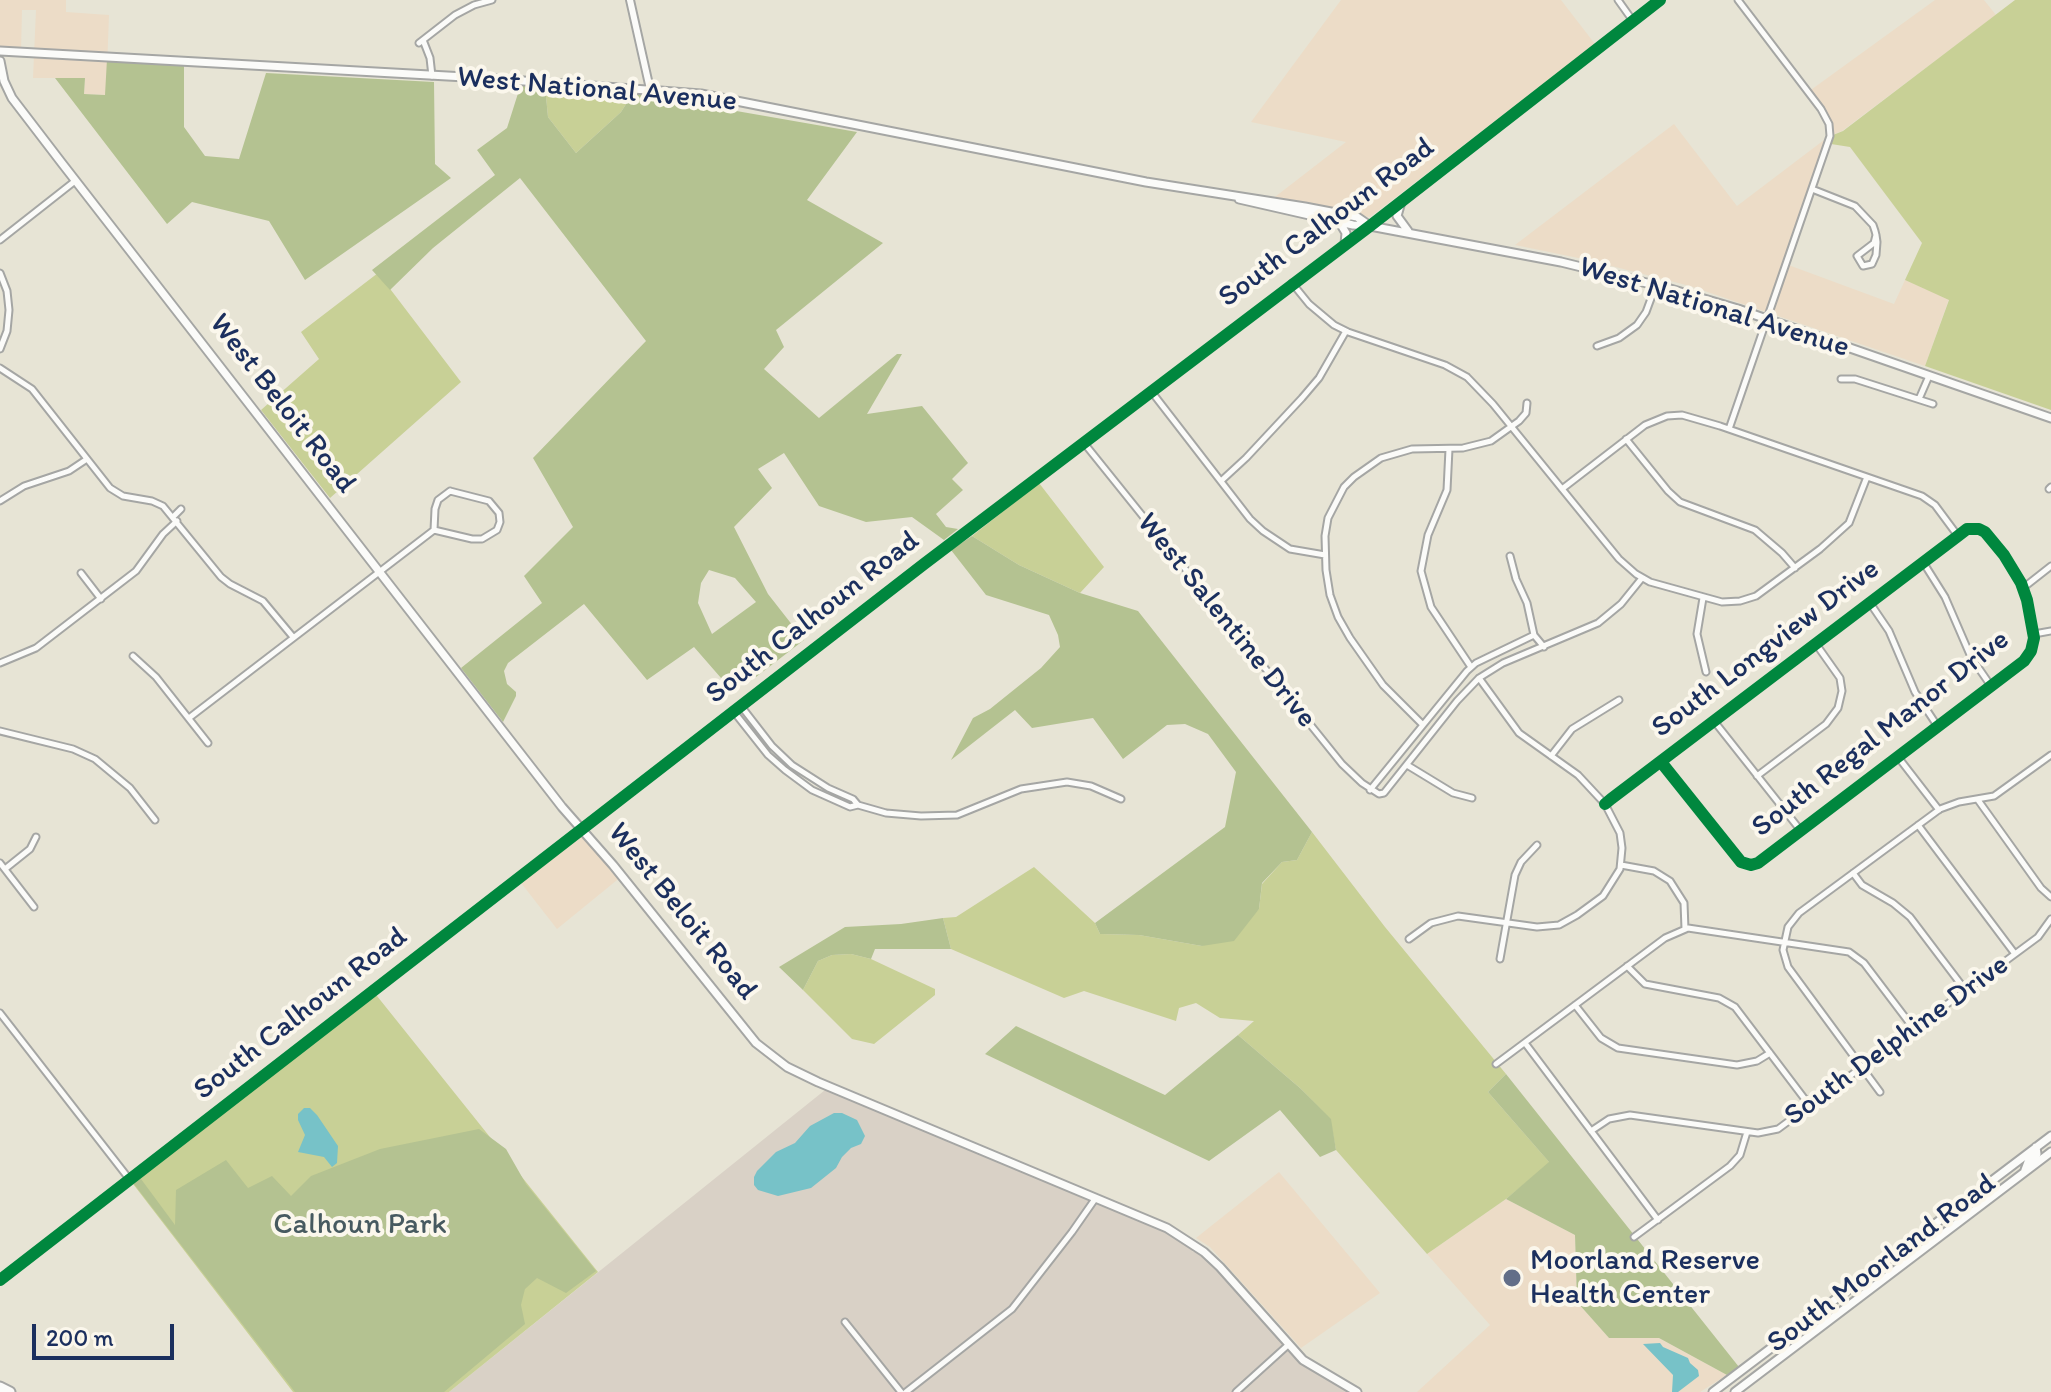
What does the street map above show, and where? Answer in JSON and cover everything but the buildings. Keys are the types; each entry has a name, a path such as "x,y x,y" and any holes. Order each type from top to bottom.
{"highway":[{"path":"0,1387 10,1392"}],"main road":[{"name":"West National Avenue","path":"0,51 650,89 730,99 1233,197 1353,225 1573,265 1656,285 1766,319 2051,418"},
{"name":"West Beloit Road","path":"0,61 12,98 75,181 582,830 747,1033 775,1059 818,1082 1167,1228 1204,1252 1288,1345 1315,1369 1357,1392"},
{"name":"West National Avenue","path":"1233,197 1357,217 1370,226"},
{"path":"1401,202 1398,218 1410,233"},
{"path":"1334,220 1344,229 1345,244"},
{"name":"South Moorland Road","path":"1713,1392 2051,1136"},
{"path":"2025,1172 2028,1162 2037,1154 2036,1147"},
{"name":"South Moorland Road","path":"1735,1392 2051,1152"},
{"path":"2009,1184 2007,1175 2022,1158"},
{"path":"1850,1288 1857,1299"}],"street":[{"path":"432,76 430,58 421,42 473,2 492,0"},
{"path":"630,0 650,89"},
{"path":"1618,0 1633,21"},
{"name":"South Calhoun Road","path":"0,1280 1660,0"},
{"path":"1729,429 1830,136 1829,124 1821,109 1738,0"},
{"path":"0,240 75,181"},
{"path":"1812,189 1855,206 1873,225 1876,235 1874,261 1869,266 1863,266 1857,256 1874,243 1876,235"},
{"path":"0,273 7,291 9,310 7,331 0,349"},
{"path":"1292,283 1320,314 1346,331 1457,370 1479,387 1619,559 1642,578 1722,602 1756,596 1849,523 1867,477"},
{"path":"1597,346 1619,338 1637,325 1646,312 1656,285"},
{"path":"1221,481 1319,378 1346,331"},
{"path":"0,368 32,389 99,475 117,493 158,503 176,518 221,577 263,601 293,637"},
{"path":"1919,399 1929,376"},
{"path":"1841,379 1855,379 1933,404"},
{"path":"1151,391 1250,519 1277,542 1303,553 1325,555"},
{"path":"1422,724 1390,692 1350,638 1330,595 1325,555 1328,518 1354,477 1381,458 1412,449 1449,449 1491,441 1526,413 1527,403"},
{"path":"1562,489 1645,425 1660,418 1682,415 1931,501 1958,536 1973,528 1985,532 2004,555 2023,588"},
{"path":"1625,439 1680,502 1755,530 1795,568"},
{"name":"West Salentine Drive","path":"1084,443 1342,764 1373,791"},
{"path":"1449,449 1447,490 1428,535 1421,571 1431,607 1471,667"},
{"path":"0,501 24,486 69,471 87,459"},
{"path":"189,718 434,530 438,500 450,491 489,501 499,513 497,530 482,539 434,530"},
{"path":"0,663 36,648 143,565 181,509"},
{"name":"South Longview Drive","path":"1605,804 1958,536"},
{"path":"1510,556 1527,603 1534,635 1544,647"},
{"path":"1923,562 1945,597 1971,657 1991,686"},
{"name":"South Regal Manor Drive","path":"1661,762 1737,858 1749,865 1758,863 2028,656 2034,634 2023,588 2051,566"},
{"path":"81,573 101,599"},
{"path":"1534,635 1471,667 1422,724 1373,791 1384,793 1479,678 1503,663 1598,623 1621,604 1642,578"},
{"path":"1703,598 1697,634 1706,672"},
{"path":"1870,603 1889,631 1915,692 1938,727"},
{"path":"2034,634 2051,631"},
{"path":"1757,776 1826,724 1838,708 1842,691 1840,678 1816,644"},
{"path":"133,656 156,677 208,743"},
{"path":"1409,939 1431,923 1449,917 1468,916 1546,927 1569,921 1603,896 1621,865 1620,833 1605,804 1578,775 1519,733 1479,678"},
{"path":"1551,756 1572,729 1619,700"},
{"path":"741,706 772,746 791,764 823,785 853,799 858,805"},
{"path":"734,712 768,755 785,770 819,793 850,807 858,805 886,813 910,815 957,815 1021,789 1067,782 1091,786 1121,799"},
{"path":"1714,721 1801,831"},
{"path":"0,731 73,749 95,759 130,788 155,820"},
{"path":"1880,1092 1788,967 1784,941 1788,927 1797,916 1939,810 1959,802 2001,793 2051,755"},
{"path":"1898,757 1939,810"},
{"path":"785,770 791,764"},
{"path":"1407,765 1453,793 1472,798"},
{"path":"819,793 823,785"},
{"path":"1978,800 2041,888 2051,897"},
{"path":"1918,825 2015,954"},
{"path":"34,907 2,866 30,849 36,837"},
{"path":"1500,959 1517,869 1537,845"},
{"path":"1621,865 1654,871 1670,881 1684,903 1685,929"},
{"path":"1853,873 1862,885 1910,917 1966,991"},
{"name":"South Delphine Drive","path":"1591,1131 1609,1119 1630,1115 1747,1132 1765,1133 1778,1129 2015,954 2044,931 2051,919"},
{"path":"1496,1064 1665,938 1685,929 1784,941 1853,954 1864,963 1914,1029"},
{"path":"1627,966 1638,980 1651,987 1713,996 1728,1002 1740,1012 1810,1106"},
{"path":"1575,1005 1601,1038 1618,1048 1737,1065 1757,1061 1770,1053"},
{"path":"0,1013 130,1180"},
{"path":"1525,1043 1658,1220"},
{"path":"1634,1237 1736,1161 1744,1147 1747,1132"},
{"path":"845,1322 903,1392 1012,1309 1095,1199"},
{"path":"1236,1392 1288,1345"}],"shaded area":[{"path":"0,0 66,0 66,12 109,15 106,95 84,94 85,78 33,78 36,10 22,10 21,51 0,51"},
{"path":"1341,0 1561,0 1595,44 1370,217 1271,200 1346,142 1251,122"},
{"path":"1935,0 1984,0 1996,15 1842,131 1830,136 1830,129 1808,92"},
{"path":"1674,124 1737,206 1828,137 1783,263 1894,304 1905,280 1949,299 1925,366 1690,286 1515,245"},
{"path":"582,830 622,876 557,929 518,879"},
{"path":"830,1086 1186,1240 1193,1252 1204,1252 1296,1354 1357,1392 449,1392"},
{"path":"1279,1172 1380,1293 1301,1348 1210,1247 1196,1238"},
{"name":"Moorland Reserve Health Center","path":"1506,1199 1575,1235 1577,1302 1609,1338 1659,1338 1727,1375 1700,1392 1417,1392 1490,1325 1427,1254"}],"green space":[{"path":"2015,0 2051,0 2051,410 1925,366 1949,300 1905,280 1922,243 1850,147 1831,144 1833,135 1843,131"},
{"path":"107,59 184,64 184,127 205,156 239,159 266,73 434,82 435,164 451,178 305,280 269,221 192,202 167,224 55,78 85,78 84,94 105,95"},
{"path":"521,84 545,86 548,117 576,153 621,112 633,93 857,132 807,200 883,243 776,330 784,347 764,369 819,418 897,354 902,354 867,414 922,406 968,463 952,479 963,490 936,514 946,527 958,529 944,540 912,517 866,522 819,506 784,453 758,469 772,488 734,527 768,594 804,640 756,677 746,673 728,686 694,647 647,680 584,604 508,663 504,671 507,684 516,696 503,722 461,668 542,603 524,576 573,527 533,458 646,341 520,178 433,248 390,290 372,270 495,175 477,150 507,128","holes":["709,570 735,578 756,602 712,634 698,603 701,583"]},
{"path":"545,86 633,93 621,112 576,153 548,117"},
{"path":"378,273 461,382 330,498 261,410 319,359 301,332"},
{"path":"1039,483 1104,567 1080,593 1019,565 972,536"},
{"path":"972,536 1019,565 1080,593 1138,611 1312,832 1297,860 1282,862 1262,883 1259,909 1234,941 1202,946 1139,935 1100,934 1095,923 1225,827 1236,772 1208,734 1185,724 1167,725 1123,759 1093,718 1032,728 1015,710 951,760 973,718 990,709 1041,668 1060,647 1049,615 986,595 951,550"},
{"path":"1312,832 1385,927 1506,1074 1488,1092 1550,1163 1506,1199 1427,1254 1336,1150 1330,1119 1300,1088 1238,1035 1254,1021 1220,1018 1196,1003 1179,1008 1176,1021 1084,991 1064,998 951,949 943,918 956,917 1034,867 1095,923 1100,934 1139,935 1202,946 1259,909 1262,884 1282,862 1297,860"},
{"path":"943,918 951,949 875,949 871,959 851,954 832,955 818,961 803,990 779,967 845,927"},
{"path":"851,954 871,959 935,989 935,995 874,1044 852,1039 803,990 818,961 832,955"},
{"name":"Calhoun Park","path":"373,991 598,1272 449,1392 293,1392 130,1180"},
{"path":"1016,1026 1165,1095 1238,1035 1331,1119 1336,1150 1320,1157 1280,1110 1209,1161 985,1054"},
{"path":"1506,1074 1739,1367 1727,1375 1659,1338 1609,1338 1577,1302 1575,1235 1506,1199 1549,1162 1488,1092"},
{"name":"Calhoun Park","path":"479,1129 506,1149 526,1184 596,1271 566,1293 537,1278 525,1289 521,1305 525,1324 444,1392 295,1392 134,1184 135,1180 141,1179 175,1225 176,1190 226,1160 248,1188 272,1176 291,1196 311,1176 380,1149"}],"water":[{"path":"304,1108 310,1108 317,1115 338,1146 337,1163 332,1167 324,1157 298,1152 305,1135 298,1114"},
{"path":"834,1113 857,1120 865,1136 861,1144 851,1148 836,1168 811,1188 778,1196 758,1190 754,1185 757,1171 776,1152 795,1143 810,1126"},
{"path":"1660,1343 1688,1358 1698,1370 1699,1376 1678,1392 1672,1392 1673,1375 1643,1344"}],"cycle path":[{"path":"0,1280 924,564 1370,226 1660,0"},
{"path":"1605,804 1967,529 1985,532 2021,583 2034,638 2031,651 2024,661 1758,863 1751,865 1741,862 1661,762"}],"place":[{"name":"Moorland Reserve Health Center","path":"1512,1278"}]}
